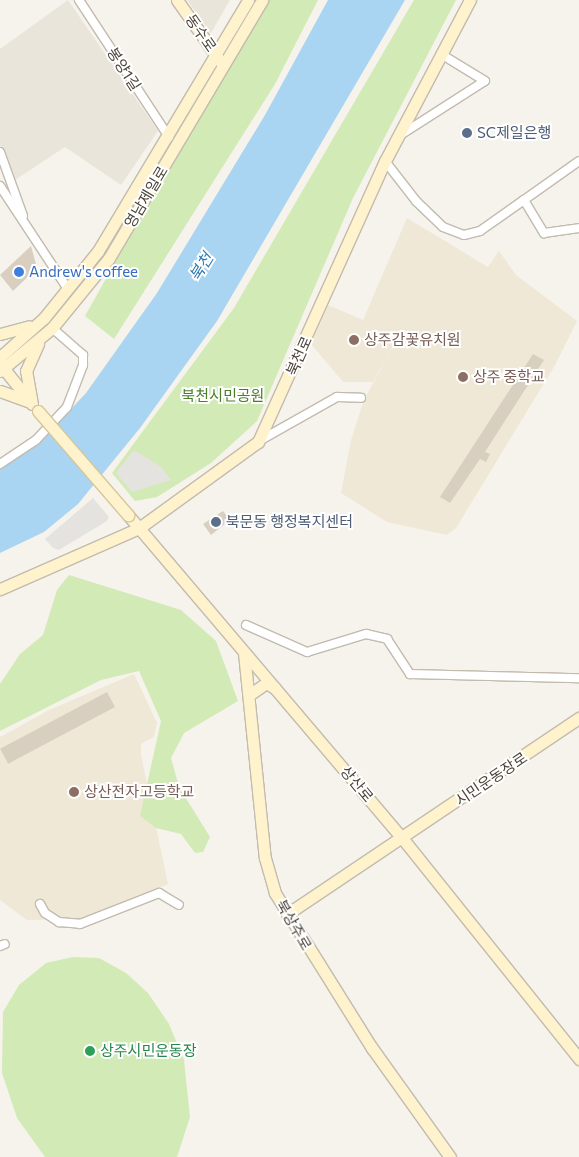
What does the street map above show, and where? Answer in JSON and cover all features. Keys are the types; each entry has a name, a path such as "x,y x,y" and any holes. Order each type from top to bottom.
{"street":[{"name":"봉양1길","path":"79,0 169,137"},
{"name":"동수로","path":"177,0 224,66"},
{"name":"영남제일로","path":"0,357 44,318 98,251 169,137 248,0"},
{"name":"영남제일로","path":"1,368 52,328 109,258 262,0"},
{"name":"북천로","path":"0,589 139,528 258,442 385,161 402,134 470,0"},
{"path":"402,134 485,81 441,54"},
{"path":"0,152 26,225"},
{"path":"385,161 416,201 443,227 464,235 480,231 579,161"},
{"path":"0,186 68,289"},
{"path":"524,200 544,234 579,228"},
{"path":"0,334 11,334 44,318"},
{"path":"0,464 36,440 67,407 83,354 52,328"},
{"path":"35,407 26,371 41,338"},
{"path":"1,368 35,407"},
{"path":"0,392 35,407"},
{"path":"258,442 337,397 361,398"},
{"name":"상산로","path":"35,407 244,653 277,688 403,839 579,1059"},
{"path":"246,624 307,652 366,634 387,639 410,674 579,678"},
{"name":"북상주로","path":"244,653 265,858 275,893 372,1048 450,1157"},
{"path":"249,695 266,683 277,688"},
{"name":"시민운동장로","path":"287,914 403,839 579,718"},
{"path":"40,904 45,914 58,922 80,924 159,893 180,904"}],"shaded area":[{"path":"68,0 158,131 121,185 65,147 15,180 0,145 0,49"},
{"path":"187,0 230,0 211,33"},
{"name":"상주 중학교","path":"407,218 488,267 499,251 516,275 577,321 554,367 456,528 447,535 387,522 341,493 351,440 364,400 397,339 373,382 343,382 311,344 328,305 363,320"},
{"path":"134,450 160,466 171,480 132,492 116,473"},
{"path":"93,498 109,517 107,521 59,550 53,548 45,539"},
{"name":"상산전자고등학교","path":"134,674 157,723 154,737 141,744 141,755 168,884 115,908 80,919 27,920 0,900 0,737 49,710"}],"green space":[{"path":"263,0 318,0 275,84 114,339 85,316"},
{"name":"북천시민공원","path":"414,0 456,0 353,198 257,421 211,463 157,497 135,501 112,473 234,308"},
{"path":"69,575 181,610 216,641 238,701 184,733 171,758 179,787 210,837 203,852 195,853 181,834 156,828 140,816 161,721 139,671 101,680 0,731 0,684 20,654 43,635 57,590"},
{"name":"상주시민운동장","path":"73,957 99,958 126,973 148,993 169,1024 184,1060 190,1117 177,1157 45,1157 17,1118 2,1073 3,1012 19,985 46,963"}],"water":[{"name":"북천","path":"328,0 405,0 217,321 140,428 78,504 44,532 0,553 0,468 41,441 86,393 157,293 265,115"}],"building":[{"name":"Andrew's coffee","path":"31,246 37,268 13,291 0,275"},
{"name":"상주 중학교","path":"533,354 544,360 485,452 490,454 486,462 480,459 450,503 440,497"},
{"name":"북문동 행정복지센터","path":"223,511 230,520 211,535 203,524"},
{"path":"107,692 115,707 8,764 0,749"}],"place":[{"name":"SC제일은행","path":"467,133"},
{"name":"Andrew's coffee","path":"19,272"},
{"name":"상주감꽃유치원","path":"354,340"},
{"name":"상주 중학교","path":"463,377"},
{"name":"북문동 행정복지센터","path":"216,522"},
{"name":"상산전자고등학교","path":"74,792"},
{"name":"상주시민운동장","path":"90,1051"}]}
